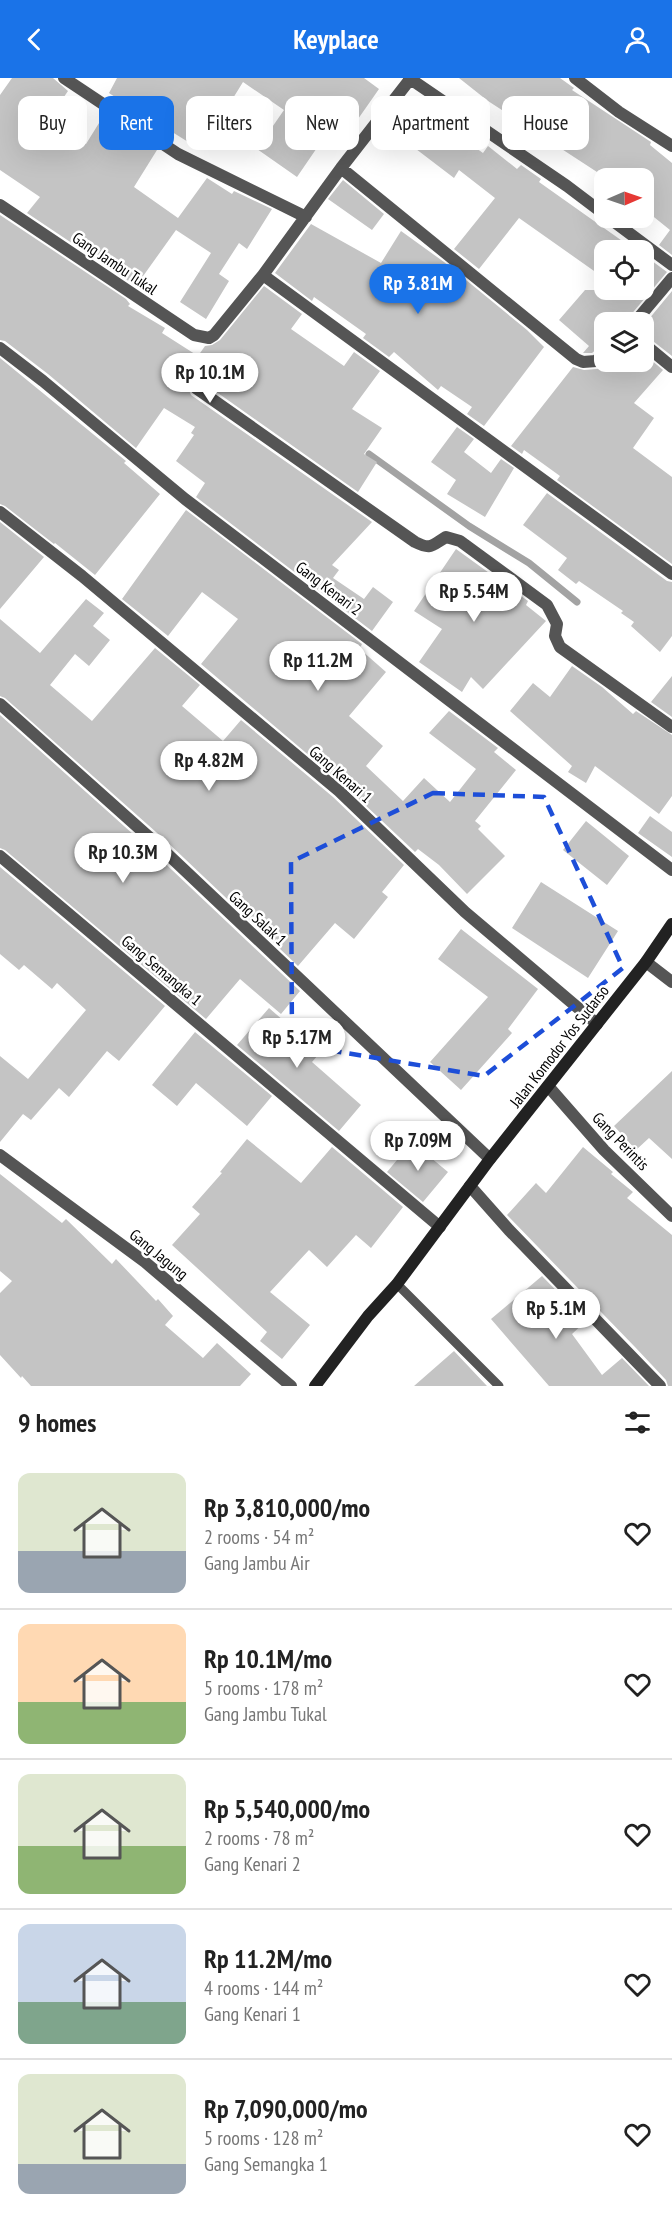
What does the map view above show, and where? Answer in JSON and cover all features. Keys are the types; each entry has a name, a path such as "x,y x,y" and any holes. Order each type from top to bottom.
{"street":[{"path":"64,78 178,154 306,217"},
{"path":"594,206 410,78 263,275 672,574"},
{"path":"575,78 619,112 672,147"},
{"path":"341,168 576,359 594,361"},
{"name":"Gang Jambu Tukal","path":"0,205 194,335 209,338 214,335 263,275"},
{"path":"622,228 672,265"},
{"path":"643,312 672,278"},
{"name":"Gang Kenari 2","path":"0,348 185,499 672,870"},
{"path":"654,352 672,367"},
{"path":"196,388 415,542 431,547 446,537 460,542 547,605 556,624 555,636 560,647 672,727"},
{"name":"Gang Kenari 1","path":"0,512 82,576 339,791 465,912 597,1024"},
{"name":"Gang Salak 1","path":"0,704 159,846 490,1159"},
{"name":"Gang Semangka 1","path":"0,856 440,1227"},
{"name":"Jalan Komodor Yos Sudarso","path":"315,1386 368,1316 397,1284 490,1159 646,962 672,924"},
{"path":"646,962 672,982"},
{"name":"Gang Perintis","path":"548,1086 604,1150 672,1216"},
{"name":"Gang Jagung","path":"0,1155 145,1262 291,1386"},
{"path":"470,1186 509,1230 660,1386"}],"lane":[{"path":"397,1284 499,1386"}],"highlighted area":[{"path":"433,793 544,797 623,968 484,1076 292,1044 291,862"}],"building":[{"path":"12,78 53,78 68,91 65,96 18,96 18,150 87,150 87,142 99,123 99,150 157,150 134,187 178,218 207,178 232,194 234,191 272,209 247,249 239,243 219,274 229,281 206,319 180,302 211,253 176,230 136,286 27,213 40,197 0,170 0,95"},
{"path":"117,78 364,78 379,89 374,96 371,96 371,100 359,118 359,96 285,96 285,150 315,150 297,177 258,150 273,150 273,126 284,110 273,102 273,96 264,96 243,82 234,96 186,96 186,141 174,133 174,96 114,96 109,93"},
{"path":"459,78 560,78 581,96 502,96 502,110 490,102 490,96 482,96"},
{"path":"589,101 651,142 650,145 672,163 672,255 659,245 670,230 654,217 654,168 594,168 594,170 563,150 589,150"},
{"path":"490,148 517,169 521,165 541,179 539,182 594,221 594,228 604,228 621,240 594,240 594,271 519,218 479,269 454,249 495,198 459,170 454,178 417,150 479,150 483,153 485,150 490,150"},
{"path":"343,180 384,214 372,230 328,199"},
{"path":"0,215 126,299 130,304 128,306 165,328 162,333 198,356 205,346 220,340 264,286 302,314 291,329 344,366 354,352 380,371 352,409 382,428 364,454 377,462 358,492 201,381 192,381 188,388 191,395 372,522 332,565 339,570 333,578 364,599 373,587 393,602 372,631 196,497 205,483 176,461 194,435 191,433 195,427 164,408 136,448 48,374 5,341 0,340"},
{"path":"311,224 381,263 401,231 444,262 527,330 544,347 484,426 467,414 472,407 441,386 438,390 394,352 389,357 363,338 366,334 314,297 312,301 275,273"},
{"path":"654,262 667,272 654,287"},
{"path":"585,290 594,290 594,300 643,300 633,312 594,312 594,351 592,353 583,353 589,346 559,320"},
{"path":"672,291 672,356 654,342 654,313"},
{"path":"0,358 126,461 124,463 160,494 95,575 0,504"},
{"path":"654,362 663,370 634,403 654,418 633,448 672,477 672,564 557,480 560,476 524,450 522,454 511,446 573,367 584,370 654,372"},
{"path":"457,427 474,439 464,452 491,473 501,459 514,468 485,517 447,494 456,480 431,462"},
{"path":"547,493 667,581 672,582 672,636 660,652 631,626 634,622 621,613 623,611 579,581 576,584 558,570 567,558 523,525"},
{"path":"186,510 362,644 361,650 386,672 349,716 383,746 366,766 403,801 424,778 450,802 476,769 429,733 449,711 498,748 494,752 516,770 475,821 481,826 478,829 505,856 467,894 439,865 418,849 415,852 344,785 201,664 238,619 202,592 168,636 122,599"},
{"path":"0,522 44,557 0,609"},
{"path":"456,549 528,601 526,605 546,621 483,689 471,677 462,692 419,662 442,629 414,611"},
{"path":"86,599 104,613 93,626 110,640 89,666 75,654 50,685 92,721 155,648 200,685 182,706 223,741 241,720 333,797 404,865 382,892 388,897 354,939 335,923 298,966 165,840 0,696 0,619 40,653"},
{"path":"572,666 602,687 633,714 636,711 672,735 672,796 659,814 595,766 586,783 568,772 572,766 510,711 533,683 550,697"},
{"path":"672,676 672,717 651,702"},
{"path":"0,715 153,852 300,991 281,1014 240,979 206,1019 0,848"},
{"path":"650,816 672,832 672,857 638,833"},
{"path":"586,821 629,856 607,885 563,850"},
{"path":"0,867 165,1006 119,1061 107,1051 69,1097 59,1088 31,1120 23,1114 0,1142 0,1056 28,1079 86,1010 57,983 52,989 24,965 19,970 0,954"},
{"path":"541,882 618,931 588,978 512,928"},
{"path":"461,929 538,989 508,1029 512,1033 461,1090 430,1062 488,997 438,959"},
{"path":"269,1008 299,1034 296,1037 318,1055 312,1062 361,1105 339,1131 237,1045"},
{"path":"195,1032 272,1096 247,1126 196,1083 177,1106 152,1085"},
{"path":"672,1071 672,1159 649,1138 636,1150 614,1126"},
{"path":"247,1139 301,1183 332,1147 403,1207 371,1248 356,1235 327,1267 309,1250 270,1292 310,1325 282,1359 260,1341 267,1332 172,1245 200,1214 192,1207 222,1173 220,1172"},
{"path":"412,1142 448,1172 423,1202 387,1172"},
{"path":"583,1147 633,1192 627,1198 672,1235 672,1386 668,1386 666,1380 635,1347 507,1215 536,1183 546,1193"},
{"path":"0,1174 62,1223 66,1219 112,1264 116,1259 173,1316 165,1325 203,1358 217,1343 251,1374 240,1386 31,1386 0,1355 0,1293 12,1281 0,1271"},
{"path":"542,1276 586,1321 572,1334 602,1375 622,1358 649,1386 549,1386 491,1319"},
{"path":"454,1351 487,1386 414,1386"}],"waterway":[{"path":"369,454 469,526 529,563 577,602"}]}
